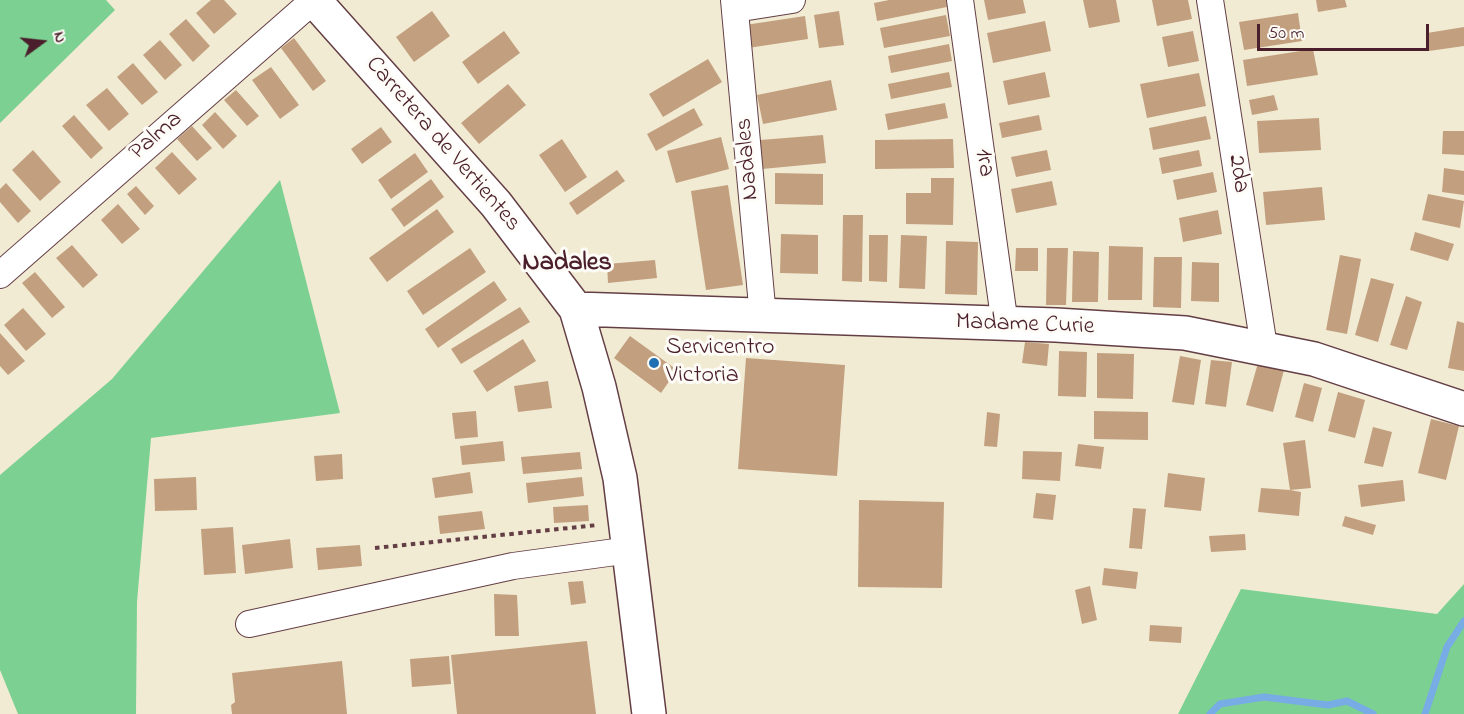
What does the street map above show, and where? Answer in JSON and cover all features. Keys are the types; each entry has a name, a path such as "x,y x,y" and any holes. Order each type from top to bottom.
{"main road":[{"name":"Carretera de Vertientes","path":"314,0 496,204 576,309 599,387 620,478 649,714"},
{"name":"Madame Curie","path":"576,309 1185,333 1264,347 1314,359 1464,409"}],"street":[{"name":"Palma","path":"0,275 314,0"},
{"path":"734,5 792,0"},
{"name":"1ra","path":"960,0 1005,325"},
{"name":"2da","path":"1210,0 1264,347"},
{"name":"Nadales","path":"734,5 764,317"},
{"path":"249,624 513,566 628,536"}],"path":[{"path":"375,548 628,536"}],"green space":[{"path":"0,0 106,0 115,10 0,123"},
{"path":"280,180 340,413 151,438 137,602 136,714 18,714 0,670 0,475 112,379"},
{"path":"1464,584 1464,714 1178,714 1241,589 1437,614"}],"building":[{"path":"211,0 224,0 237,14 214,34 196,13"},
{"path":"889,0 946,0 947,7 877,21 874,3"},
{"path":"984,0 1023,0 1026,13 988,20"},
{"path":"1083,0 1116,0 1120,22 1089,28"},
{"path":"1152,0 1188,0 1192,19 1157,26"},
{"path":"1316,0 1345,0 1347,7 1318,12"},
{"path":"432,11 450,36 414,62 396,37"},
{"path":"839,11 844,45 819,48 814,15"},
{"path":"1298,13 1302,41 1244,50 1239,22"},
{"path":"946,15 950,36 884,48 880,28"},
{"path":"805,16 808,39 748,48 745,25"},
{"path":"186,19 210,46 193,62 169,34"},
{"path":"1045,21 1051,51 993,63 987,33"},
{"path":"1464,27 1464,46 1429,51 1427,33"},
{"path":"504,31 520,53 478,84 462,62"},
{"path":"1193,31 1199,61 1168,67 1162,37"},
{"path":"294,38 326,81 313,91 281,48"},
{"path":"160,40 182,65 165,80 143,55"},
{"path":"949,44 952,61 891,73 888,56"},
{"path":"1313,49 1318,75 1247,86 1243,60"},
{"path":"708,59 722,82 663,117 649,94"},
{"path":"133,63 158,92 142,105 117,77"},
{"path":"271,67 299,105 280,119 252,80"},
{"path":"949,72 952,87 891,99 888,84"},
{"path":"1045,72 1050,97 1008,105 1003,81"},
{"path":"1199,73 1206,106 1147,118 1140,84"},
{"path":"831,80 837,110 763,124 757,95"},
{"path":"508,84 526,105 479,144 461,123"},
{"path":"107,88 129,114 109,131 86,105"},
{"path":"236,90 259,116 247,126 224,100"},
{"path":"1274,95 1278,110 1252,115 1249,100"},
{"path":"945,103 948,118 888,130 885,114"},
{"path":"694,108 703,125 656,151 647,134"},
{"path":"215,112 237,136 223,149 202,125"},
{"path":"74,115 103,148 91,159 62,126"},
{"path":"1039,115 1042,130 1002,138 999,123"},
{"path":"1206,116 1211,139 1153,150 1149,128"},
{"path":"1319,118 1321,150 1259,153 1257,121"},
{"path":"192,126 212,148 197,161 177,139"},
{"path":"381,127 392,142 362,164 351,149"},
{"path":"1443,131 1464,131 1464,155 1442,154"},
{"path":"823,135 826,163 762,169 760,140"},
{"path":"721,137 729,169 676,183 667,151"},
{"path":"562,139 587,177 565,192 539,155"},
{"path":"953,139 954,168 875,169 875,140"},
{"path":"33,150 61,182 40,201 12,170"},
{"path":"1047,150 1051,170 1016,177 1011,157"},
{"path":"1199,150 1202,166 1162,174 1159,158"},
{"path":"172,152 197,179 179,195 155,168"},
{"path":"415,153 428,172 391,199 378,180"},
{"path":"1444,168 1464,171 1464,195 1442,192"},
{"path":"617,170 625,181 577,215 569,203"},
{"path":"1213,172 1217,192 1177,200 1173,180"},
{"path":"775,173 823,174 823,205 775,204"},
{"path":"931,178 954,178 953,225 906,224 906,193 931,193"},
{"path":"431,179 444,197 404,227 391,209"},
{"path":"1052,181 1057,205 1016,213 1011,189"},
{"path":"6,183 31,211 18,223 0,202 0,189"},
{"path":"728,185 743,285 706,290 691,191"},
{"path":"136,186 154,206 145,215 127,194"},
{"path":"1322,187 1325,220 1266,225 1263,192"},
{"path":"1428,194 1464,201 1460,228 1422,220"},
{"path":"118,204 140,229 122,244 101,220"},
{"path":"437,209 454,232 387,282 369,258"},
{"path":"1218,210 1222,234 1183,242 1179,218"},
{"path":"843,215 863,215 862,282 842,281"},
{"path":"1415,232 1454,244 1448,261 1410,250"},
{"path":"781,234 818,235 818,274 780,273"},
{"path":"869,235 888,235 887,282 869,281"},
{"path":"901,235 927,236 925,289 899,288"},
{"path":"946,241 978,242 977,295 945,294"},
{"path":"72,245 98,275 83,288 56,258"},
{"path":"1109,246 1143,247 1142,300 1108,300"},
{"path":"470,248 486,272 423,315 407,291"},
{"path":"1016,248 1038,248 1038,271 1015,271"},
{"path":"1047,248 1068,248 1066,305 1046,305"},
{"path":"1073,251 1099,252 1098,302 1072,302"},
{"path":"1340,255 1361,259 1347,334 1326,330"},
{"path":"1154,257 1182,257 1181,308 1153,307"},
{"path":"655,260 657,278 608,283 607,264"},
{"path":"1192,262 1219,263 1219,302 1191,301"},
{"path":"35,272 65,307 52,318 22,283"},
{"path":"1371,278 1394,284 1378,342 1355,335"},
{"path":"494,281 507,300 438,348 425,329"},
{"path":"1406,296 1422,302 1407,350 1390,345"},
{"path":"520,307 530,322 461,364 451,349"},
{"path":"23,308 46,334 26,351 4,325"},
{"path":"1457,321 1464,323 1464,371 1448,368"},
{"path":"0,333 25,361 8,375 0,366"},
{"path":"630,336 677,370 661,393 614,358"},
{"path":"523,339 536,361 487,392 473,371"},
{"path":"1025,342 1049,344 1047,366 1022,363"},
{"path":"1059,351 1087,352 1086,397 1058,396"},
{"path":"1097,353 1134,354 1133,399 1097,398"},
{"path":"1180,356 1201,360 1194,405 1172,402"},
{"path":"746,358 845,365 837,476 738,469"},
{"path":"1211,360 1232,362 1226,407 1205,404"},
{"path":"1258,363 1284,370 1273,412 1246,405"},
{"path":"548,381 552,408 518,412 514,386"},
{"path":"1304,383 1322,388 1313,422 1295,417"},
{"path":"1338,392 1365,400 1355,438 1328,431"},
{"path":"476,411 478,437 455,439 452,413"},
{"path":"1094,411 1148,412 1148,440 1094,439"},
{"path":"987,412 1000,414 997,447 984,446"},
{"path":"1431,419 1459,426 1446,480 1418,473"},
{"path":"1373,427 1392,432 1383,467 1364,463"},
{"path":"1305,440 1311,488 1290,490 1283,443"},
{"path":"503,441 505,461 462,465 460,446"},
{"path":"1078,444 1104,447 1101,469 1075,466"},
{"path":"1023,451 1062,452 1060,481 1022,479"},
{"path":"580,452 582,469 523,474 521,457"},
{"path":"342,454 343,479 316,481 314,456"},
{"path":"470,472 473,493 435,498 432,478"},
{"path":"1168,473 1205,478 1201,511 1164,507"},
{"path":"196,477 197,510 155,511 154,479"},
{"path":"582,477 584,496 528,503 526,483"},
{"path":"1403,480 1405,501 1361,507 1358,485"},
{"path":"1261,488 1301,492 1299,516 1258,512"},
{"path":"1036,493 1056,495 1053,520 1033,518"},
{"path":"859,500 944,502 942,588 858,587"},
{"path":"588,505 589,521 554,523 553,507"},
{"path":"1133,508 1146,509 1142,549 1129,548"},
{"path":"482,511 485,529 440,534 438,516"},
{"path":"1345,516 1376,525 1373,535 1342,526"},
{"path":"233,527 236,573 204,575 201,529"},
{"path":"1245,534 1246,550 1211,552 1209,536"},
{"path":"290,539 293,568 245,574 242,545"},
{"path":"360,545 362,566 318,570 316,548"},
{"path":"1104,568 1138,572 1136,589 1102,585"},
{"path":"583,581 586,603 571,605 568,582"},
{"path":"1090,586 1097,620 1082,624 1075,590"},
{"path":"494,594 517,595 519,636 495,636"},
{"path":"1150,625 1182,627 1181,643 1149,641"},
{"path":"587,641 596,714 457,714 451,655"},
{"path":"449,656 451,684 412,687 410,659"},
{"path":"342,661 347,714 232,714 231,705 235,702 232,673"}],"waterway":[{"path":"1425,714 1447,647 1464,621"},
{"path":"1210,714 1220,704 1264,697 1328,705 1347,701 1373,714"}],"place":[{"name":"Servicentro Victoria","path":"654,363"}],"district":[{"name":"Nadales","path":"567,265"}]}
